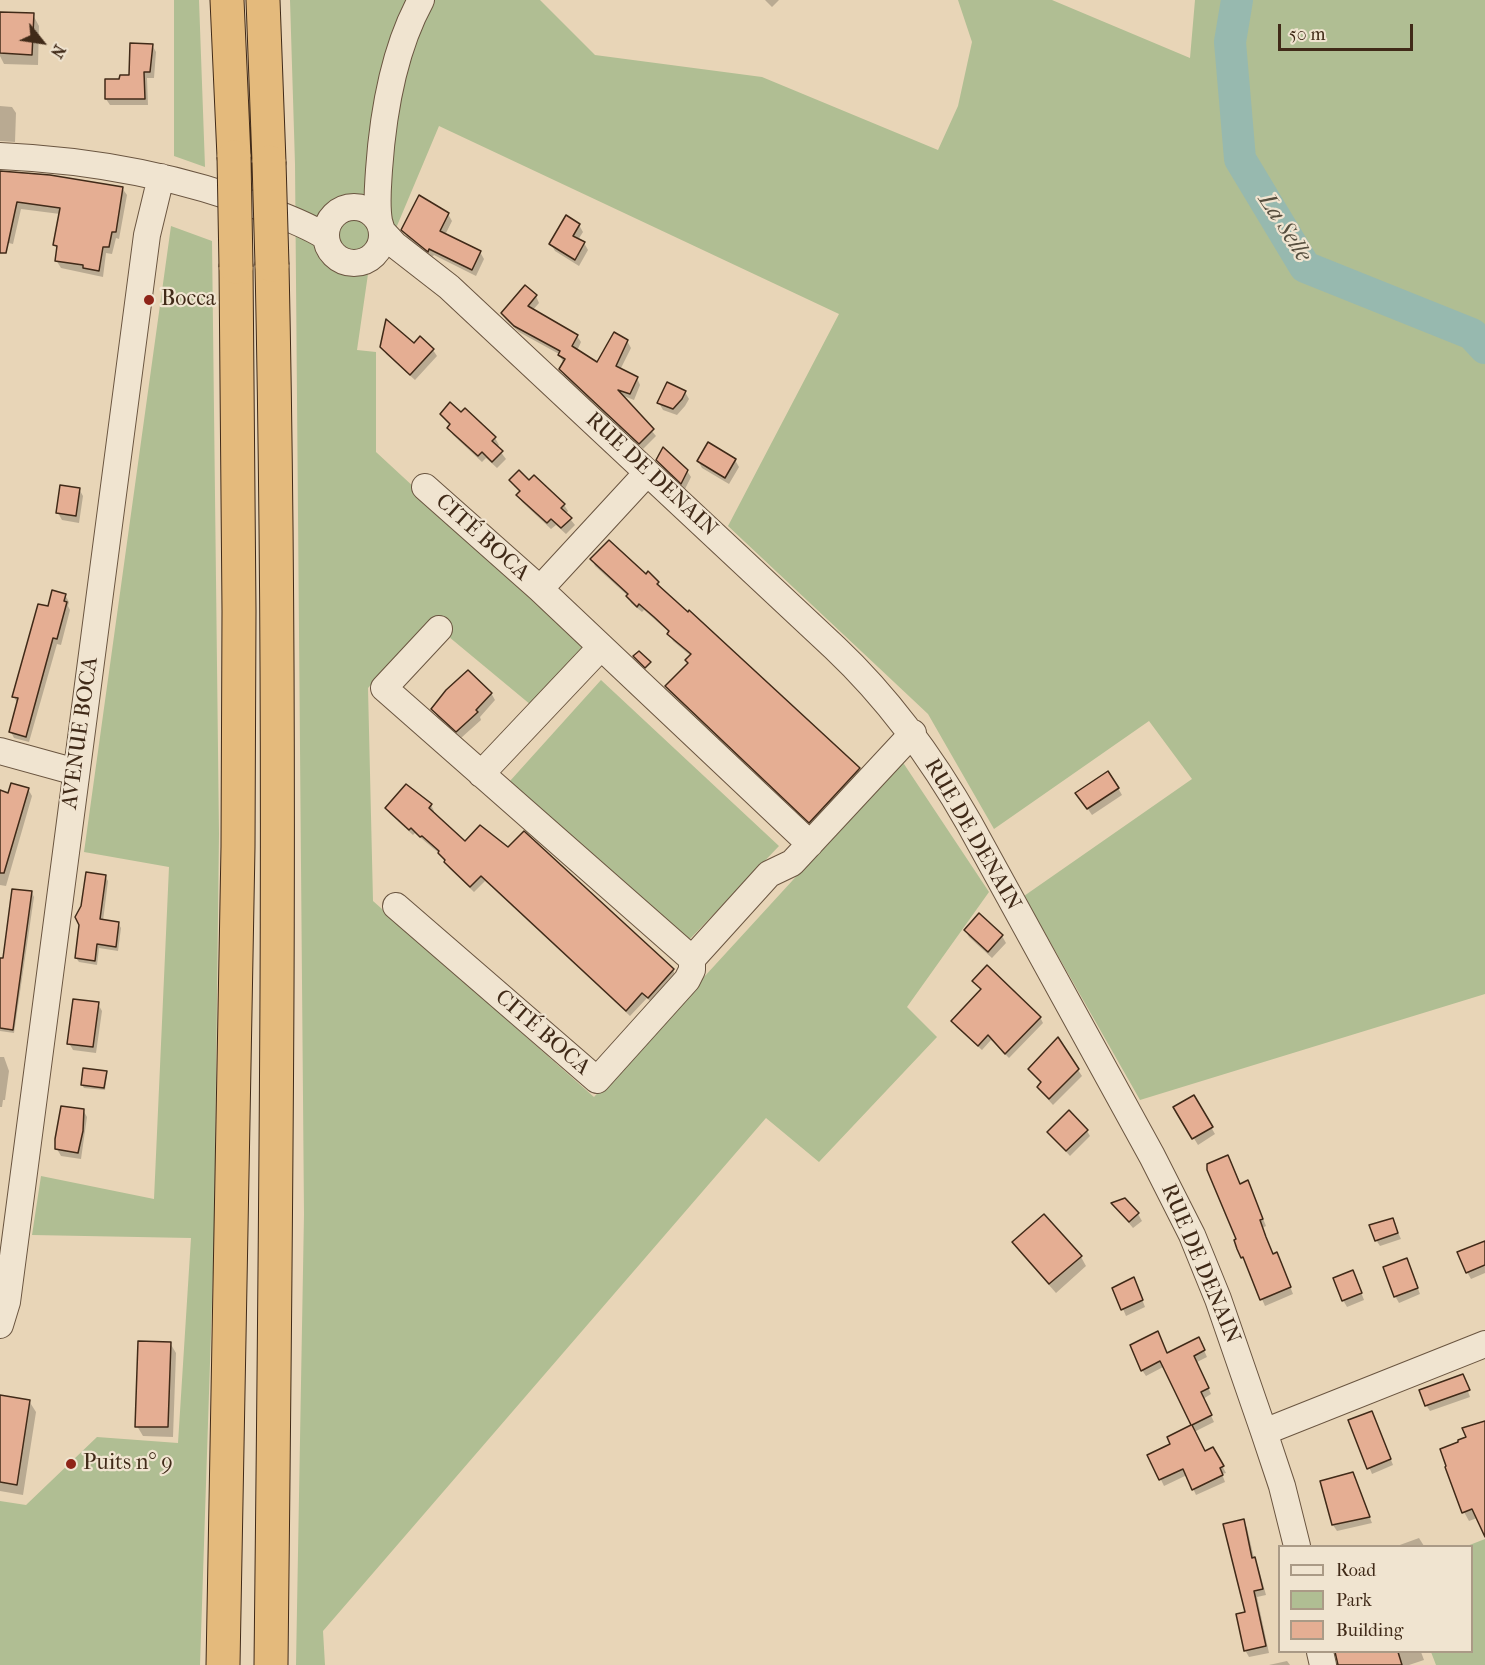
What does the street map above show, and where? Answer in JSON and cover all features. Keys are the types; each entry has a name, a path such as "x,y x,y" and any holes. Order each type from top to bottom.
{"highway":[{"path":"223,1665 238,847 239,600 234,157 227,0"},
{"path":"263,0 270,162 278,581 278,911 271,1665"}],"street":[{"path":"381,135 366,171 341,210 327,225 326,237 330,249 339,259 355,263 367,260 379,248 380,226 377,196 381,135 403,41 421,0"},
{"path":"0,156 68,161 161,177 246,202 306,226 326,237"},
{"name":"AVENUE BOCA","path":"0,1325 7,1302 147,235 161,177"},
{"path":"246,202 306,212 357,207 366,209 380,226"},
{"name":"RUE DE DENAIN","path":"380,226 395,245 449,287 849,660 913,733 962,810 1162,1173 1192,1235 1218,1299 1264,1432 1282,1486 1297,1545"},
{"name":"RUE DE DENAIN","path":"367,260 397,263 429,273"},
{"name":"CITÉ BOCA","path":"540,589 647,473"},
{"name":"CITÉ BOCA","path":"425,487 540,589 810,844"},
{"path":"439,629 384,688 692,959"},
{"path":"481,774 601,647"},
{"name":"CITÉ BOCA","path":"396,906 597,1080 687,980 692,970 692,959 769,873 788,866 913,733"},
{"path":"0,752 76,772"},
{"path":"1264,1432 1485,1344"}],"green space":[{"path":"174,0 199,0 205,167 174,156"},
{"path":"290,0 540,0 595,55 762,77 938,150 958,106 972,42 958,0 1052,0 1190,58 1195,0 1485,0 1485,994 1140,1100 1024,896 1192,779 1149,721 994,829 928,714 728,526 839,314 439,126 394,233 368,274 357,350 376,352 376,452 588,648 531,705 431,622 368,688 373,901 594,1097 902,761 989,892 907,1007 937,1037 819,1162 766,1118 323,1631 325,1665 296,1665 304,1214 295,164"},
{"path":"171,226 212,241 219,834 214,1242 200,1665 0,1665 0,1501 26,1505 97,1437 178,1443 191,1238 32,1235 41,1176 154,1199 169,867 84,852"},
{"path":"601,680 779,846 689,940 510,781"},
{"path":"1485,1539 1485,1665 1436,1665 1431,1653 1473,1653 1473,1545 1470,1545"}],"building":[{"path":"0,12 34,13 32,55 0,53"},
{"path":"130,43 153,44 150,72 144,72 145,99 105,99 105,79 119,79 120,75 129,75"},
{"path":"0,171 50,175 123,187 116,232 112,232 109,247 103,247 99,271 83,268 83,265 55,261 57,246 53,245 60,208 17,202 6,253 0,253"},
{"path":"419,195 449,213 440,231 481,251 472,270 429,249 428,252 401,230"},
{"path":"566,215 580,224 573,236 585,242 575,260 549,244"},
{"path":"525,285 537,295 528,306 578,335 572,346 597,362 614,332 628,340 616,366 638,377 630,394 618,390 654,429 639,444 559,369 565,359 558,355 560,351 514,326 501,313"},
{"path":"386,319 414,343 420,336 434,349 410,375 380,347"},
{"path":"667,382 686,391 673,409 657,403"},
{"path":"450,402 461,412 465,408 496,437 492,441 503,451 492,462 482,452 478,456 447,428 450,424 440,414"},
{"path":"708,442 736,459 725,478 697,461"},
{"path":"663,447 688,470 681,484 656,460"},
{"path":"519,470 529,480 534,475 565,504 561,508 572,518 561,528 551,519 547,523 516,495 520,491 509,480"},
{"path":"60,485 80,488 76,516 56,513"},
{"path":"609,540 646,574 648,571 659,582 657,584 688,612 689,610 860,768 809,823 665,686 688,663 685,660 691,654 667,634 669,631 654,617 639,604 637,607 626,596 628,594 590,559"},
{"path":"52,590 66,594 64,601 67,602 57,639 53,638 26,737 9,732 18,698 12,697 38,604 48,606"},
{"path":"639,651 651,662 645,668 633,656"},
{"path":"468,670 492,693 476,710 478,712 456,732 431,709 446,690"},
{"path":"1108,771 1119,788 1087,809 1075,793"},
{"path":"11,783 29,788 4,873 0,873 0,790 8,793"},
{"path":"406,784 432,804 429,808 465,841 480,825 508,847 524,831 674,969 648,998 642,993 626,1011 481,876 470,887 444,862 439,851 411,828 409,830 385,808"},
{"path":"86,872 106,875 100,919 119,922 116,947 97,944 95,961 75,958 79,925 75,917 81,906"},
{"path":"12,889 32,891 13,1030 0,1028 0,958 3,958"},
{"path":"979,913 1003,935 988,952 964,930"},
{"path":"987,965 1041,1017 1005,1054 988,1035 978,1046 951,1021 981,989 972,981"},
{"path":"73,999 99,1002 93,1047 67,1044"},
{"path":"1058,1037 1079,1069 1049,1099 1037,1087 1041,1082 1028,1069"},
{"path":"83,1068 107,1071 104,1088 81,1085"},
{"path":"1194,1095 1213,1127 1192,1139 1173,1107"},
{"path":"61,1106 84,1109 83,1131 78,1153 55,1149"},
{"path":"1069,1110 1088,1130 1066,1151 1047,1132"},
{"path":"1228,1155 1240,1184 1248,1180 1263,1219 1260,1220 1266,1237 1273,1254 1277,1252 1291,1287 1260,1300 1243,1257 1241,1258 1237,1249 1234,1240 1236,1239 1207,1170 1207,1164"},
{"path":"1125,1198 1139,1213 1129,1222 1111,1203"},
{"path":"1044,1214 1082,1256 1049,1284 1012,1242"},
{"path":"1393,1218 1398,1233 1375,1241 1369,1225"},
{"path":"1485,1241 1485,1265 1466,1273 1457,1252"},
{"path":"1407,1258 1418,1288 1394,1297 1383,1267"},
{"path":"1353,1270 1362,1293 1342,1301 1333,1278"},
{"path":"1134,1277 1143,1300 1121,1310 1112,1288"},
{"path":"1158,1331 1167,1353 1199,1337 1205,1350 1194,1356 1209,1388 1201,1392 1212,1415 1192,1425 1205,1451 1213,1447 1224,1466 1220,1468 1223,1475 1192,1490 1183,1469 1159,1480 1147,1455 1170,1444 1167,1437 1191,1425 1160,1361 1141,1371 1130,1345"},
{"path":"138,1341 171,1342 168,1427 135,1427"},
{"path":"1463,1374 1470,1390 1425,1406 1419,1390"},
{"path":"0,1395 30,1400 17,1485 0,1482"},
{"path":"1372,1411 1391,1459 1367,1469 1348,1420"},
{"path":"1485,1421 1485,1537 1472,1509 1462,1513 1440,1449 1466,1437 1462,1428"},
{"path":"1353,1472 1370,1517 1332,1525 1320,1481"},
{"path":"1244,1519 1252,1558 1255,1557 1263,1589 1254,1591 1266,1646 1244,1651 1236,1614 1245,1612 1223,1524"},
{"path":"1335,1653 1398,1653 1402,1665 1338,1665"}],"waterway":[{"name":"La Selle","path":"1237,0 1230,42 1240,159 1305,267 1472,334 1485,348"}],"place":[{"name":"Bocca","path":"149,300"},
{"name":"Puits n° 9","path":"71,1464"}]}
